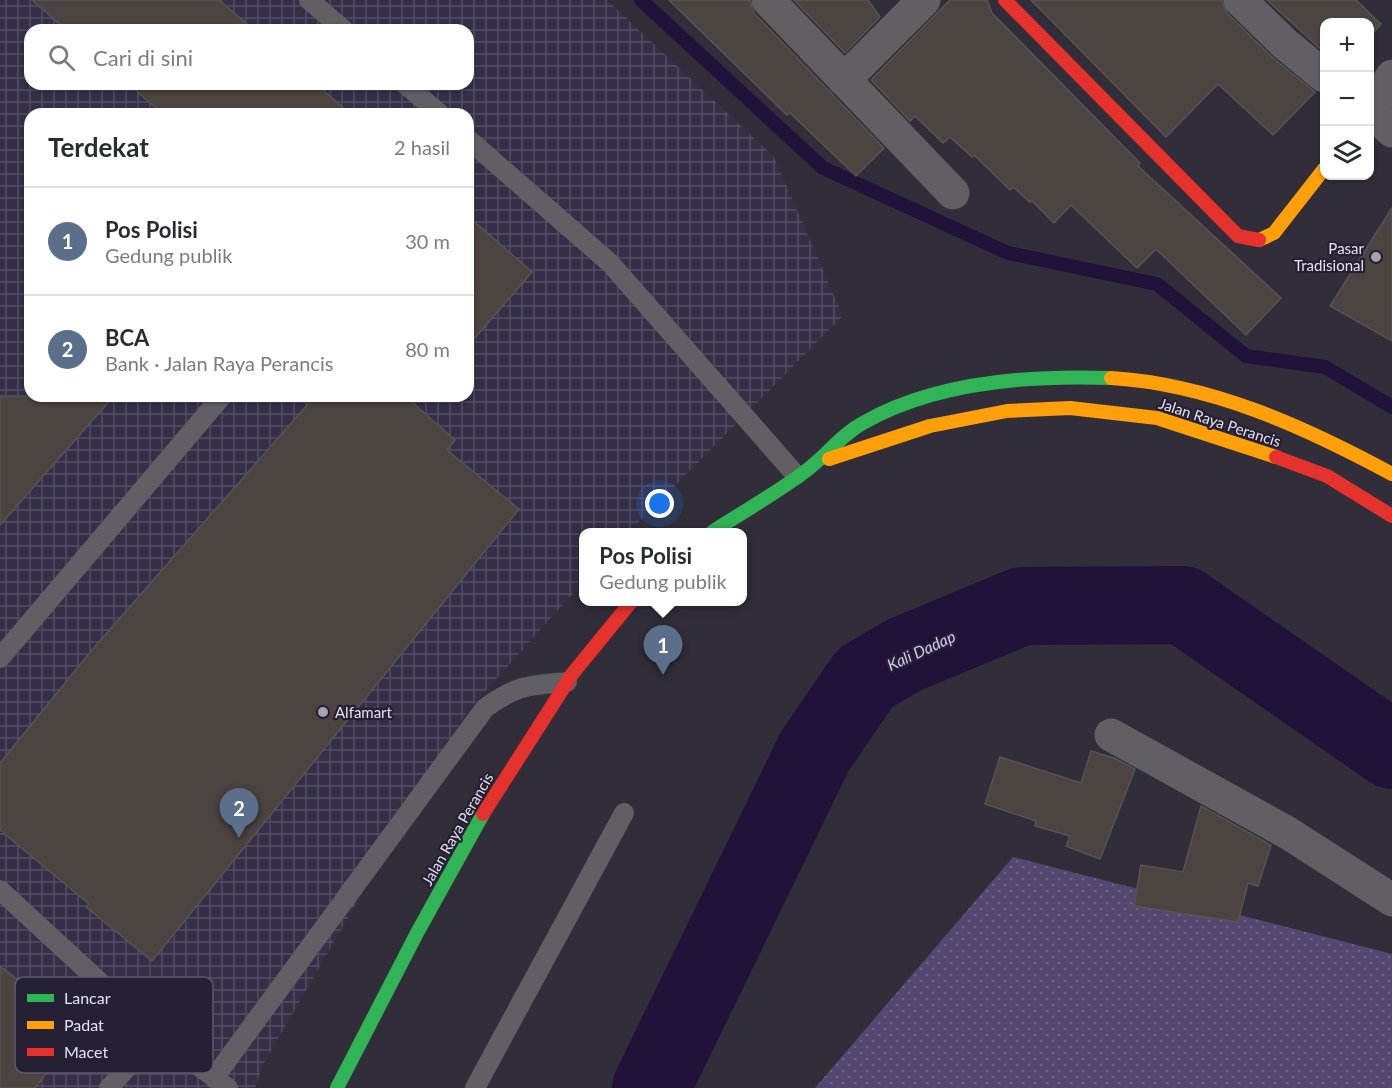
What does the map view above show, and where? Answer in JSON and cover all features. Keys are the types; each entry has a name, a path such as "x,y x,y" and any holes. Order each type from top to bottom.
{"street":[{"path":"768,0 953,193"},
{"path":"844,80 924,0"},
{"path":"1005,0 1238,236 1258,240 1274,233 1320,175"},
{"path":"1240,0 1284,43 1320,73"},
{"path":"1374,105 1392,76"},
{"path":"1374,115 1392,131"},
{"name":"Jalan Raya Perancis","path":"718,528 816,463 853,428 908,404 976,383 1052,374 1123,378 1194,391 1249,406 1340,444 1392,474"},
{"name":"Jalan Raya Perancis","path":"816,463 930,426 1006,411 1070,408 1157,418 1238,443 1327,476 1392,516"},
{"name":"Jalan Raya Perancis","path":"338,1088 417,932 495,793 567,682 628,606"},
{"path":"1111,735 1288,833 1392,900"}],"lane":[{"path":"309,0 337,24"},
{"path":"412,90 433,108"},
{"path":"474,144 610,263 796,475"},
{"path":"0,658 217,402"},
{"path":"208,1073 221,1083 485,708 508,691 517,688 567,682"},
{"path":"475,1088 624,813"},
{"path":"0,890 94,977"},
{"path":"109,1088 122,1073"}],"shaded area":[{"path":"0,0 607,0 774,157 843,316 633,528 579,528 579,586 466,713 263,1065 255,1088 0,1088"},
{"path":"1013,857 1392,954 1392,1088 815,1088"}],"building":[{"path":"32,0 219,0 247,24 59,24"},
{"path":"669,0 750,0 754,13 884,148 856,176 789,112 787,115"},
{"path":"794,0 868,0 880,17 845,53"},
{"path":"950,0 987,0 992,13 1140,163 1138,166 1281,298 1246,335 1156,249 1137,268 1071,205 1054,223 1032,201 1030,202 1013,187 1010,190 974,155 972,157 950,137 943,143 915,116 910,121 871,80"},
{"path":"1031,0 1222,0 1227,13 1272,57 1315,92 1273,135 1218,84 1166,137"},
{"path":"1267,0 1356,0 1381,24 1374,32 1374,18 1320,18 1320,48"},
{"path":"135,90 323,90 343,108 156,108"},
{"name":"Pasar Tradisional","path":"1392,208 1392,341 1330,306"},
{"path":"474,221 532,272 474,339"},
{"path":"0,396 24,396 24,402 109,402 0,525"},
{"path":"310,402 412,402 455,440 447,450 519,509 152,961 86,907 89,904 0,830 0,763 91,651"},
{"path":"1091,751 1114,758 1135,769 1100,859 1066,846 1070,836 1035,826 1036,821 985,804 1000,757 1081,783"},
{"path":"1201,806 1271,845 1258,886 1248,883 1238,922 1134,906 1141,865 1183,872"},
{"path":"0,966 15,978 15,1073 47,1073 35,1088 0,1088"}],"waterway":[{"path":"641,0 823,168 1008,253 1157,284 1246,356 1325,367 1392,407"},
{"name":"Kali Dadap","path":"651,1088 815,751 865,678 904,655 1022,606 1183,605 1392,750"}],"traffic: fast":[{"path":"718,528 796,478 855,428 891,409 920,398 983,384 1048,378 1111,378"},
{"path":"337,1088 417,933 483,814"}],"traffic: slow":[{"path":"1259,240 1274,233 1320,174"},
{"path":"1111,378 1185,389 1221,399 1291,425 1392,474"},
{"path":"829,459 930,426 1007,411 1070,408 1157,418 1276,457"}],"traffic: jam":[{"path":"1005,0 1238,236 1259,240"},
{"path":"1276,457 1327,476 1392,516"},
{"path":"483,814 573,673 628,606"}],"place":[{"name":"Pasar Tradisional","path":"1376,257"},
{"name":"Pos Polisi","path":"663,675"},
{"name":"Alfamart","path":"323,712"},
{"name":"BCA","path":"239,838"}]}
